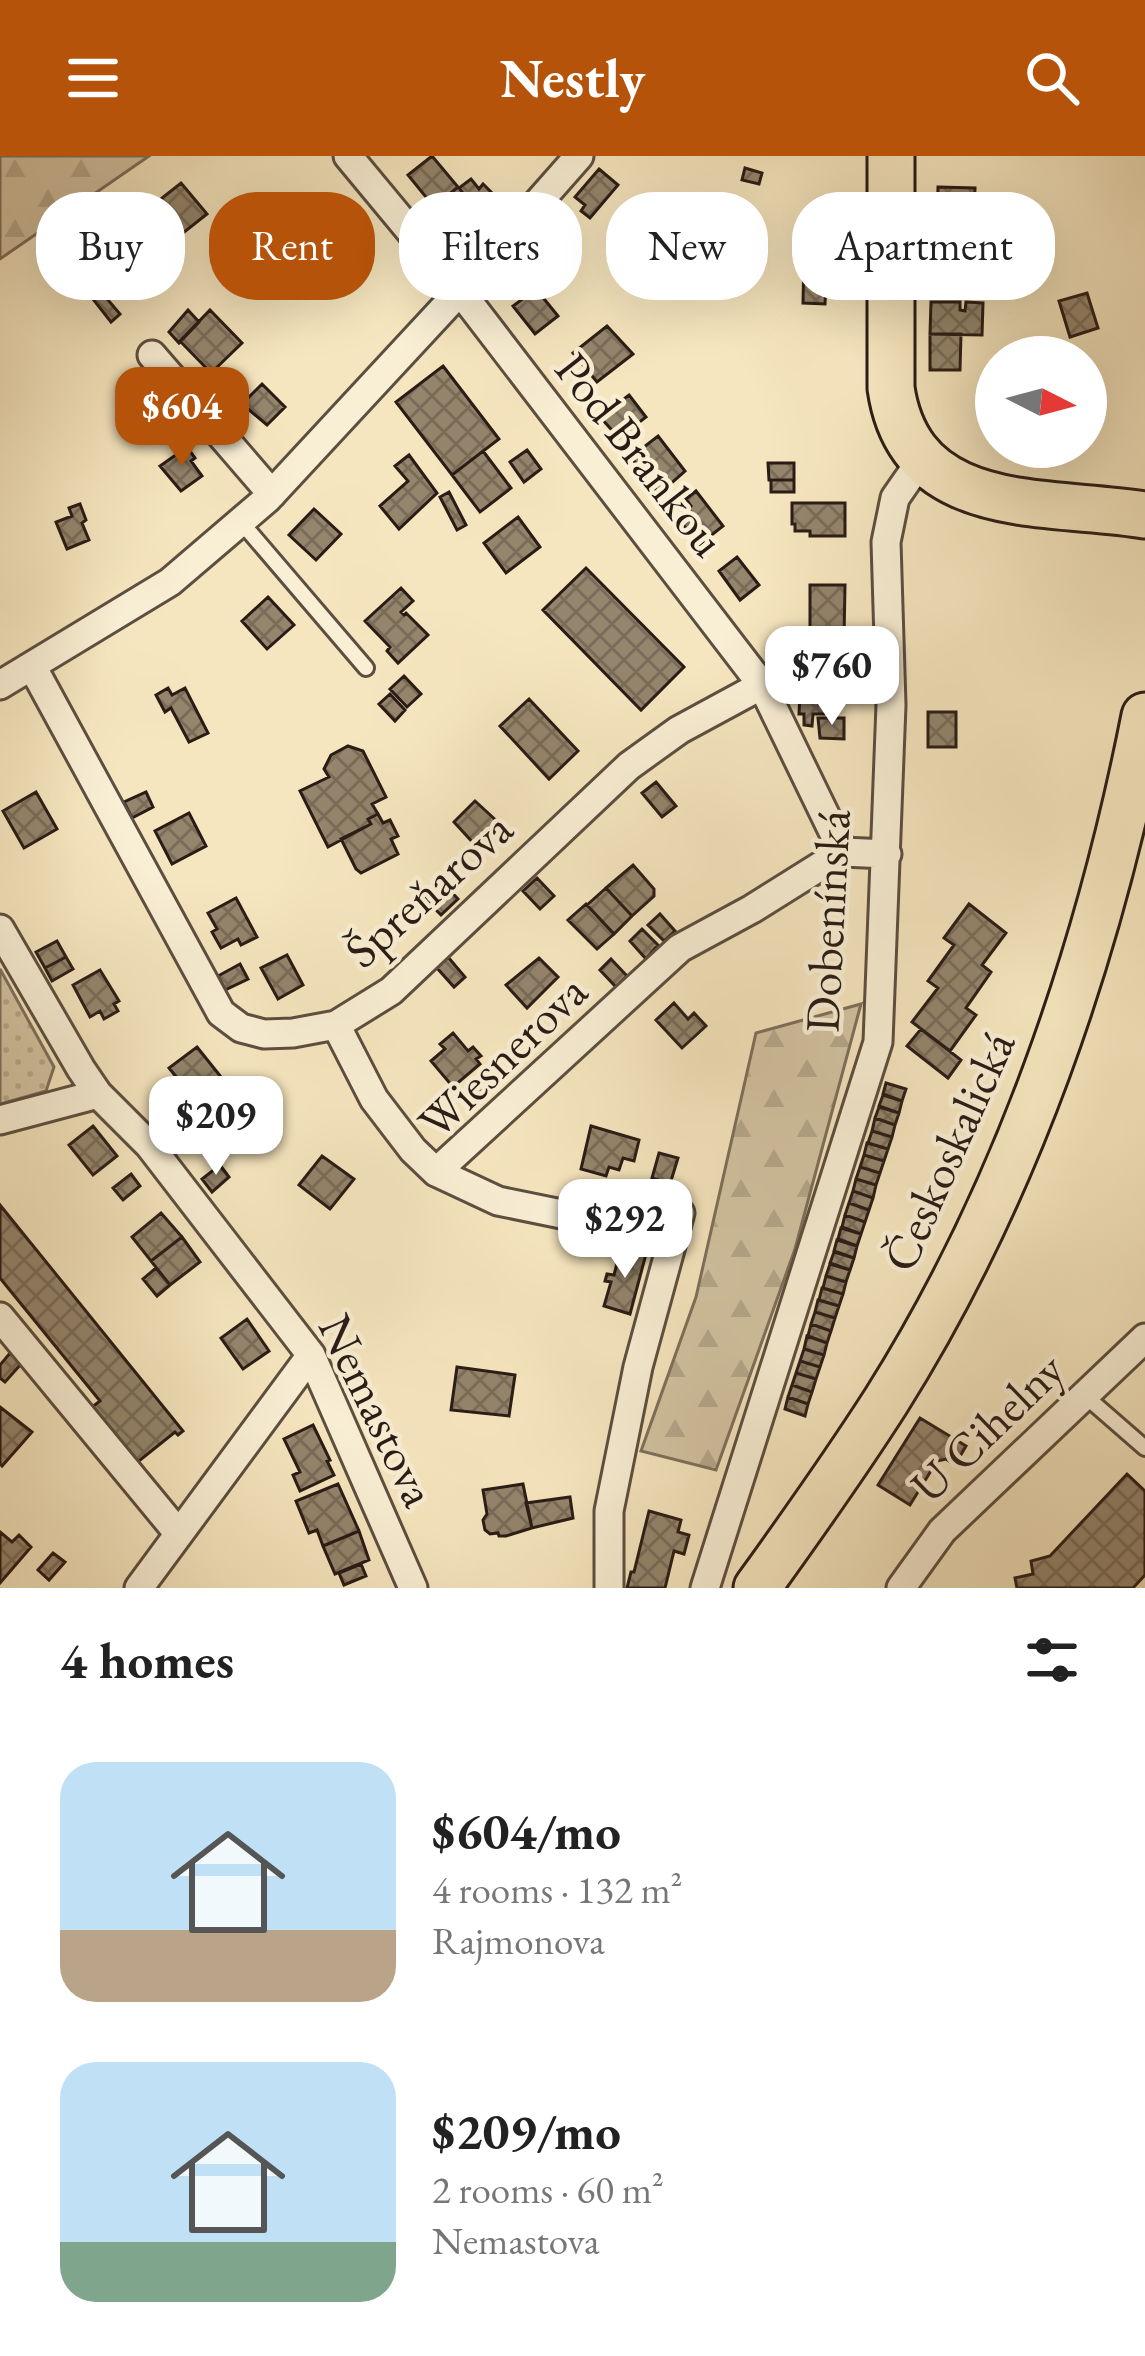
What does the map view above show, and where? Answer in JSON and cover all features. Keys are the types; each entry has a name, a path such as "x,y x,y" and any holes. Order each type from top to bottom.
{"main road":[{"path":"890,156 891,388 897,420 922,459 958,485 991,496 1145,515"},
{"name":"Českoskalická","path":"757,1588 887,1399 991,1204 1031,1111 1090,937 1129,799 1145,716"}],"street":[{"name":"Pod Brankou","path":"348,156 399,217"},
{"path":"547,192 579,156"},
{"path":"0,685 170,582 242,523 452,300"},
{"name":"Pod Brankou","path":"467,300 762,685 843,853"},
{"path":"152,356 272,494"},
{"name":"Dobenínská","path":"705,1588 878,1042 891,705 886,542 895,498 922,459"},
{"name":"Špreňarova","path":"32,666 221,1013 241,1028 264,1034 336,1025 391,991 629,766 679,730 762,685"},
{"path":"843,853 887,854"},
{"name":"Wiesnerova","path":"609,1588 609,1511 638,1367 680,1213 581,1218 498,1201 436,1172 680,947 843,853"},
{"name":"Nemastova","path":"0,929 98,1094 149,1145 311,1354 413,1588"},
{"path":"336,1025 374,1100 412,1150 436,1172"},
{"path":"0,1120 98,1094"},
{"path":"0,1317 178,1534"},
{"name":"U Cihelny","path":"901,1588 942,1531 1145,1338"},
{"path":"139,1588 311,1354"}],"lane":[{"path":"242,523 366,668"},
{"path":"1083,1394 1145,1448"}],"green space":[{"path":"0,156 149,156 97,192 36,192 36,234 0,259"},
{"path":"0,969 54,1067 46,1091 0,1104"},
{"path":"861,1004 795,1249 716,1470 641,1451 696,1297 756,1033"}],"building":[{"path":"432,156 458,187 452,192 422,192 408,175"},
{"path":"745,168 762,173 759,184 742,180"},
{"path":"599,169 618,185 606,192 606,199 590,218 582,212 585,205 579,192"},
{"path":"471,179 479,189 483,184 491,192 462,192 459,188"},
{"path":"181,183 207,214 185,231 185,192 170,192"},
{"path":"938,187 975,188 975,192 938,192"},
{"path":"1087,293 1098,328 1070,336 1059,301"},
{"path":"94,300 108,300 120,314 111,322"},
{"path":"521,300 545,300 558,316 535,334 513,306"},
{"path":"931,302 960,302 960,310 965,311 966,302 983,303 982,335 930,334"},
{"path":"188,310 199,322 179,343 169,332"},
{"path":"210,310 242,343 211,373 180,341"},
{"path":"607,326 633,354 597,382 573,353"},
{"path":"930,334 961,334 960,370 930,370"},
{"path":"443,366 499,439 452,475 396,402"},
{"path":"262,384 285,407 267,425 242,404"},
{"path":"629,395 646,417 619,438 600,417"},
{"path":"658,436 685,471 659,494 631,457"},
{"path":"187,447 202,476 181,491 160,466"},
{"path":"527,450 541,469 524,482 510,462"},
{"path":"483,451 511,488 480,512 452,475"},
{"path":"409,455 437,493 399,529 380,506 408,481 395,466"},
{"path":"768,463 794,463 794,480 769,480"},
{"path":"771,480 794,480 794,492 771,492"},
{"path":"696,491 723,526 699,545 677,517 691,506 686,499"},
{"path":"449,492 466,525 457,530 440,497"},
{"path":"792,503 845,503 845,536 795,531"},
{"path":"80,504 89,540 67,549 56,522 72,516 69,508"},
{"path":"314,509 341,534 316,560 289,535"},
{"path":"518,517 540,547 506,573 484,543"},
{"path":"737,557 759,585 740,600 719,571"},
{"path":"586,568 684,667 641,710 543,610"},
{"path":"810,585 845,585 844,639 810,638"},
{"path":"401,588 413,601 401,612 428,635 398,663 365,621"},
{"path":"268,597 294,625 267,649 242,621"},
{"path":"404,676 421,694 407,707 390,689"},
{"path":"168,688 172,695 185,688 208,733 189,742 171,708 165,712 156,695"},
{"path":"800,693 829,694 828,714 813,714 812,726 804,725 804,714 799,714"},
{"path":"390,694 405,710 395,721 379,704"},
{"path":"529,699 578,751 549,779 500,726"},
{"path":"928,712 956,712 956,747 928,747"},
{"path":"818,718 844,718 844,739 820,738"},
{"path":"348,746 363,751 386,797 372,804 378,814 368,819 371,824 328,847 300,791 329,777 324,769 331,755"},
{"path":"656,782 676,806 662,817 642,793"},
{"path":"36,792 57,829 24,848 3,811"},
{"path":"146,792 153,807 132,818 124,802"},
{"path":"475,801 505,834 494,844 487,837 477,847 454,822"},
{"path":"189,813 206,846 172,864 155,831"},
{"path":"378,814 383,823 390,820 398,836 391,839 398,854 361,873 341,839 371,824 368,819"},
{"path":"633,865 654,889 654,896 632,916 606,888"},
{"path":"537,878 554,896 540,909 523,891"},
{"path":"442,882 458,899 441,915 425,899"},
{"path":"606,888 632,916 614,934 587,905"},
{"path":"236,898 257,937 241,945 238,939 221,948 208,913"},
{"path":"586,904 614,934 597,949 568,920"},
{"path":"969,904 1006,933 982,965 991,972 966,1008 976,1015 950,1051 912,1022 938,988 928,981 954,945 944,938"},
{"path":"660,914 675,931 664,941 648,925"},
{"path":"642,929 658,945 646,959 630,941"},
{"path":"57,941 66,957 45,968 36,952"},
{"path":"287,955 303,985 278,999 261,968"},
{"path":"66,957 73,969 52,981 45,968"},
{"path":"448,957 465,977 454,987 437,968"},
{"path":"539,958 558,977 527,1008 506,985"},
{"path":"611,959 627,976 616,987 600,970"},
{"path":"240,964 248,979 225,990 218,976"},
{"path":"100,970 119,1001 114,1004 118,1011 104,1019 100,1011 90,1017 73,985"},
{"path":"674,1003 688,1019 694,1013 706,1026 682,1048 656,1020"},
{"path":"921,1029 961,1060 948,1078 907,1046"},
{"path":"453,1033 468,1051 473,1047 481,1056 476,1059 480,1064 453,1087 431,1061"},
{"path":"197,1047 229,1087 219,1094 216,1090 198,1104 169,1068"},
{"path":"496,1070 503,1078 472,1105 466,1097"},
{"path":"886,1083 906,1089 902,1101 883,1094"},
{"path":"883,1095 902,1101 899,1113 879,1106"},
{"path":"879,1107 899,1113 895,1125 875,1118"},
{"path":"875,1118 895,1125 892,1137 872,1131"},
{"path":"93,1126 117,1156 93,1175 69,1145"},
{"path":"591,1126 639,1140 634,1161 623,1158 619,1170 609,1167 606,1176 581,1169"},
{"path":"872,1131 892,1137 888,1149 868,1143"},
{"path":"867,1143 888,1149 884,1161 864,1155"},
{"path":"659,1153 678,1158 670,1184 652,1178"},
{"path":"864,1155 884,1161 880,1173 860,1167"},
{"path":"322,1156 354,1179 330,1209 299,1185"},
{"path":"220,1165 229,1177 212,1192 202,1179"},
{"path":"860,1167 880,1173 876,1185 856,1179"},
{"path":"131,1174 140,1186 123,1200 113,1188"},
{"path":"856,1179 876,1185 873,1198 853,1191"},
{"path":"853,1191 873,1198 869,1210 849,1203"},
{"path":"849,1203 869,1210 865,1222 845,1215"},
{"path":"0,1205 183,1431 175,1432 129,1469 84,1413 100,1401 0,1278"},
{"path":"161,1213 182,1237 151,1261 132,1237"},
{"path":"845,1215 865,1222 861,1234 842,1227"},
{"path":"841,1228 861,1234 857,1246 838,1239"},
{"path":"182,1237 200,1262 170,1285 151,1261"},
{"path":"837,1240 857,1246 854,1258 834,1251"},
{"path":"621,1248 646,1254 630,1314 604,1306 611,1282 605,1281 607,1274 614,1275"},
{"path":"834,1252 854,1258 850,1270 830,1263"},
{"path":"830,1264 850,1270 846,1282 826,1276"},
{"path":"156,1268 170,1285 157,1296 143,1279"},
{"path":"826,1276 846,1282 843,1294 823,1288"},
{"path":"822,1288 843,1294 839,1306 819,1300"},
{"path":"818,1300 839,1306 835,1318 815,1312"},
{"path":"815,1312 835,1318 831,1331 811,1324"},
{"path":"247,1319 269,1351 243,1369 221,1338"},
{"path":"811,1324 831,1331 827,1343 808,1336"},
{"path":"807,1336 827,1343 824,1355 804,1349"},
{"path":"804,1349 824,1355 820,1367 800,1361"},
{"path":"10,1353 22,1363 5,1382 0,1378 0,1365"},
{"path":"800,1361 820,1367 816,1379 796,1373"},
{"path":"457,1367 515,1375 509,1416 451,1410"},
{"path":"796,1373 816,1379 812,1392 792,1385"},
{"path":"792,1385 812,1392 808,1404 788,1397"},
{"path":"788,1397 808,1404 805,1416 785,1409"},
{"path":"0,1407 32,1432 2,1466 0,1464"},
{"path":"920,1418 966,1446 955,1465 946,1459 937,1461 910,1505 878,1485"},
{"path":"313,1425 334,1475 300,1491 293,1475 300,1472 284,1439"},
{"path":"1127,1474 1145,1491 1145,1575 1133,1588 1017,1588 1015,1578 1033,1574 1031,1561 1050,1556"},
{"path":"338,1484 359,1531 323,1546 317,1530 309,1533 296,1501"},
{"path":"523,1484 532,1528 506,1536 490,1534 483,1520 487,1514 483,1490"},
{"path":"570,1497 573,1518 532,1528 526,1503"},
{"path":"649,1511 681,1520 678,1532 689,1535 684,1554 674,1551 665,1588 627,1588 634,1572"},
{"path":"359,1531 369,1560 335,1574 323,1546"},
{"path":"0,1532 12,1542 19,1535 31,1547 0,1583"},
{"path":"53,1553 65,1562 49,1580 38,1570"},
{"path":"361,1564 366,1576 344,1585 339,1573"}]}
